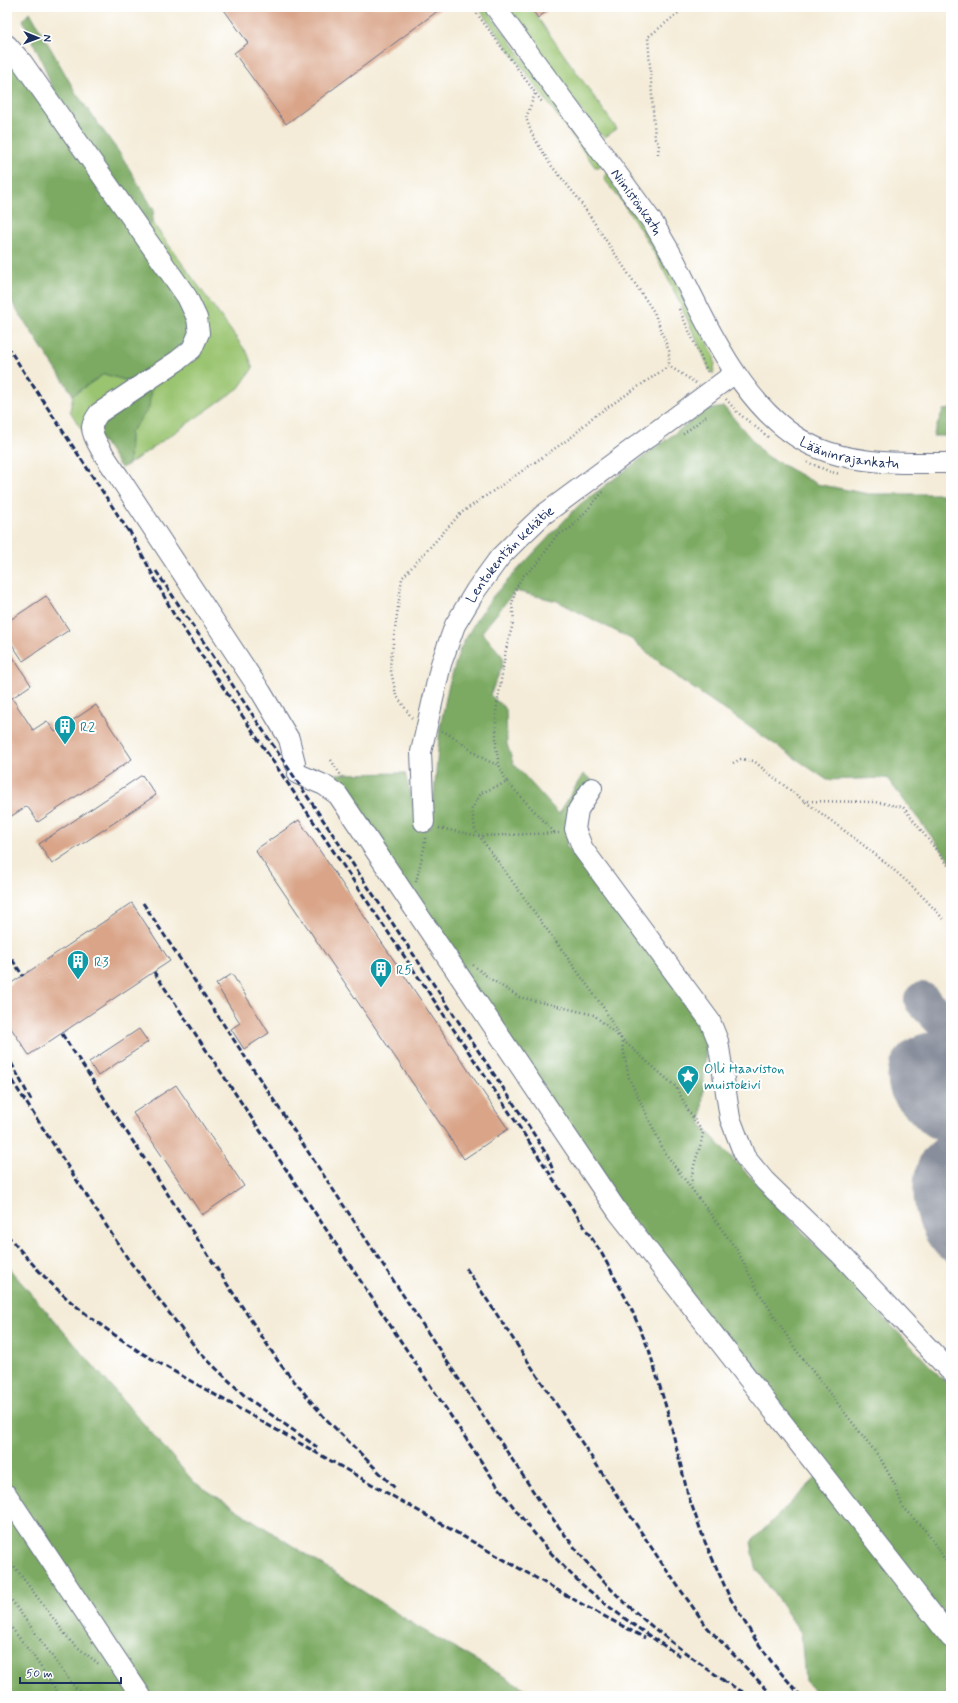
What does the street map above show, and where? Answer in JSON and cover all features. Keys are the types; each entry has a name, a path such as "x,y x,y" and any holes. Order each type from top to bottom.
{"street":[{"name":"Niinistönkatu","path":"495,7 654,224 717,343 735,373 762,407"},
{"path":"7,45 22,62 188,296 197,318 199,333 192,349 177,361 99,412 92,428 98,444 261,692 289,739 297,768 338,795 618,1212 951,1638"},
{"name":"Lentokentän kehätie","path":"424,822 421,752 441,664 455,625 476,590 500,557 543,515 719,399 735,373"},
{"name":"Lääninrajankatu","path":"762,407 782,426 805,442 827,452 852,459 874,461 951,463"},
{"path":"592,788 578,810 575,830 583,849 710,1021 718,1041 730,1118 745,1157 765,1181 839,1253 951,1372"},
{"path":"7,1495 141,1696"}],"path":[{"path":"658,154 659,144 655,139 648,37 686,7"},
{"path":"536,93 526,118 532,134 550,164 577,197 654,312 669,351 669,366"},
{"path":"669,366 719,399"},
{"path":"499,765 480,757 448,734 426,730 396,695 390,666 402,578 461,513 573,436 593,417 669,366"},
{"path":"678,437 709,415"},
{"path":"555,833 507,782 499,765 496,741 496,712 506,649 514,620 512,605 516,588 522,577 538,563 556,536 572,527 604,492"},
{"path":"733,763 741,759 754,761 803,801 886,862 927,900 944,920"},
{"path":"331,760 344,780"},
{"path":"507,782 481,793 472,809 475,830 603,1008 621,1038 629,1078 664,1153 737,1250 757,1289 796,1350 880,1458 895,1486 903,1508 927,1532 951,1569"},
{"path":"803,801 875,802 903,807 951,869"},
{"path":"411,879 416,886 425,844 424,822 435,827 479,836 555,833 575,830"},
{"path":"467,960 489,978 519,996 594,1015 676,1087 703,1133 702,1143 694,1160 691,1187 694,1191"},
{"path":"7,1557 71,1642 90,1659 103,1667"},
{"path":"7,1594 73,1685 84,1696"},
{"path":"7,1622 34,1656 60,1696"}],"green space":[{"path":"478,7 485,7 602,164 599,167 595,167"},
{"path":"504,7 530,7 617,129 605,137 598,133"},
{"path":"30,12 76,93 121,155 154,210 152,222 146,229 195,333 161,366 128,381 104,374 73,395 7,295 7,34 57,102 44,66 23,20"},
{"path":"607,172 650,233 714,355 715,364 713,374 710,371 688,321 651,248 622,202 605,180 605,175"},
{"path":"152,222 248,354 253,368 239,388 129,464 130,433 149,408 93,449 70,411 73,395 104,374 128,381 146,229"},
{"path":"151,389 149,408 130,433 129,464 121,468 96,430"},
{"path":"724,407 765,455 817,484 868,494 951,494 951,862 887,778 827,780 681,680 631,639 557,601 515,591 482,632 503,657 502,667 490,695 506,709 507,744 513,763 559,814 583,774 592,780 573,816 566,846 659,955 707,1032 701,1125 951,1388 951,1696 821,1696 805,1681 801,1633 756,1568 751,1542 825,1469 625,1215 332,780 336,774 405,773 419,824 431,828 440,728 448,688 460,649 475,622 493,596 579,505 706,410"},
{"path":"951,409 951,436 933,436 943,410"},
{"path":"7,1266 194,1482 418,1627 538,1696 7,1696"}],"building":[{"path":"222,7 443,7 286,124 234,53 248,43"},
{"path":"530,7 552,7 538,18"},
{"path":"46,596 69,630 23,661 7,637 7,622"},
{"name":"R2","path":"7,648 31,685 12,698 33,730 47,721 55,732 96,705 132,759 38,822 27,806 7,819"},
{"path":"142,775 156,795 52,864 39,844"},
{"name":"R5","path":"299,820 508,1129 464,1159 255,850"},
{"name":"R3","path":"132,903 170,961 29,1055 7,1022 7,986"},
{"path":"232,974 269,1033 244,1049 231,1029 240,1023 216,984"},
{"path":"139,1029 148,1042 98,1076 89,1062"},
{"path":"176,1085 244,1186 202,1215 133,1113"}],"taxiway":[{"path":"922,1000 951,1030"},
{"path":"951,1150 936,1165 932,1185 933,1207 936,1217 945,1236 951,1243"}],"runway":[{"path":"933,1078 951,1097"}],"railway":[{"path":"7,346 131,535"},
{"path":"129,530 173,613 522,1131 602,1254 630,1306 649,1350 669,1417 688,1495 705,1542 730,1598 755,1639 774,1665 801,1696"},
{"path":"156,571 530,1128 547,1155 554,1173"},
{"path":"143,903 543,1506 574,1547 622,1600 665,1637 726,1682"},
{"path":"7,952 23,976"},
{"path":"154,972 497,1485 515,1509 553,1555 573,1576 625,1619 680,1656"},
{"path":"62,1034 280,1364 324,1417 395,1488"},
{"path":"7,1055 31,1100"},
{"path":"7,1073 128,1259 199,1352 246,1397 317,1447"},
{"path":"7,1235 45,1277 69,1300 95,1321 140,1352 587,1607 645,1638"},
{"path":"466,1268 665,1568 707,1627 773,1696"},
{"path":"722,1680 750,1696"}],"place":[{"name":"R2","path":"65,746"},
{"name":"R3","path":"78,980"},
{"name":"R5","path":"381,988"},
{"name":"Olli Haaviston muistokivi","path":"688,1096"}]}
